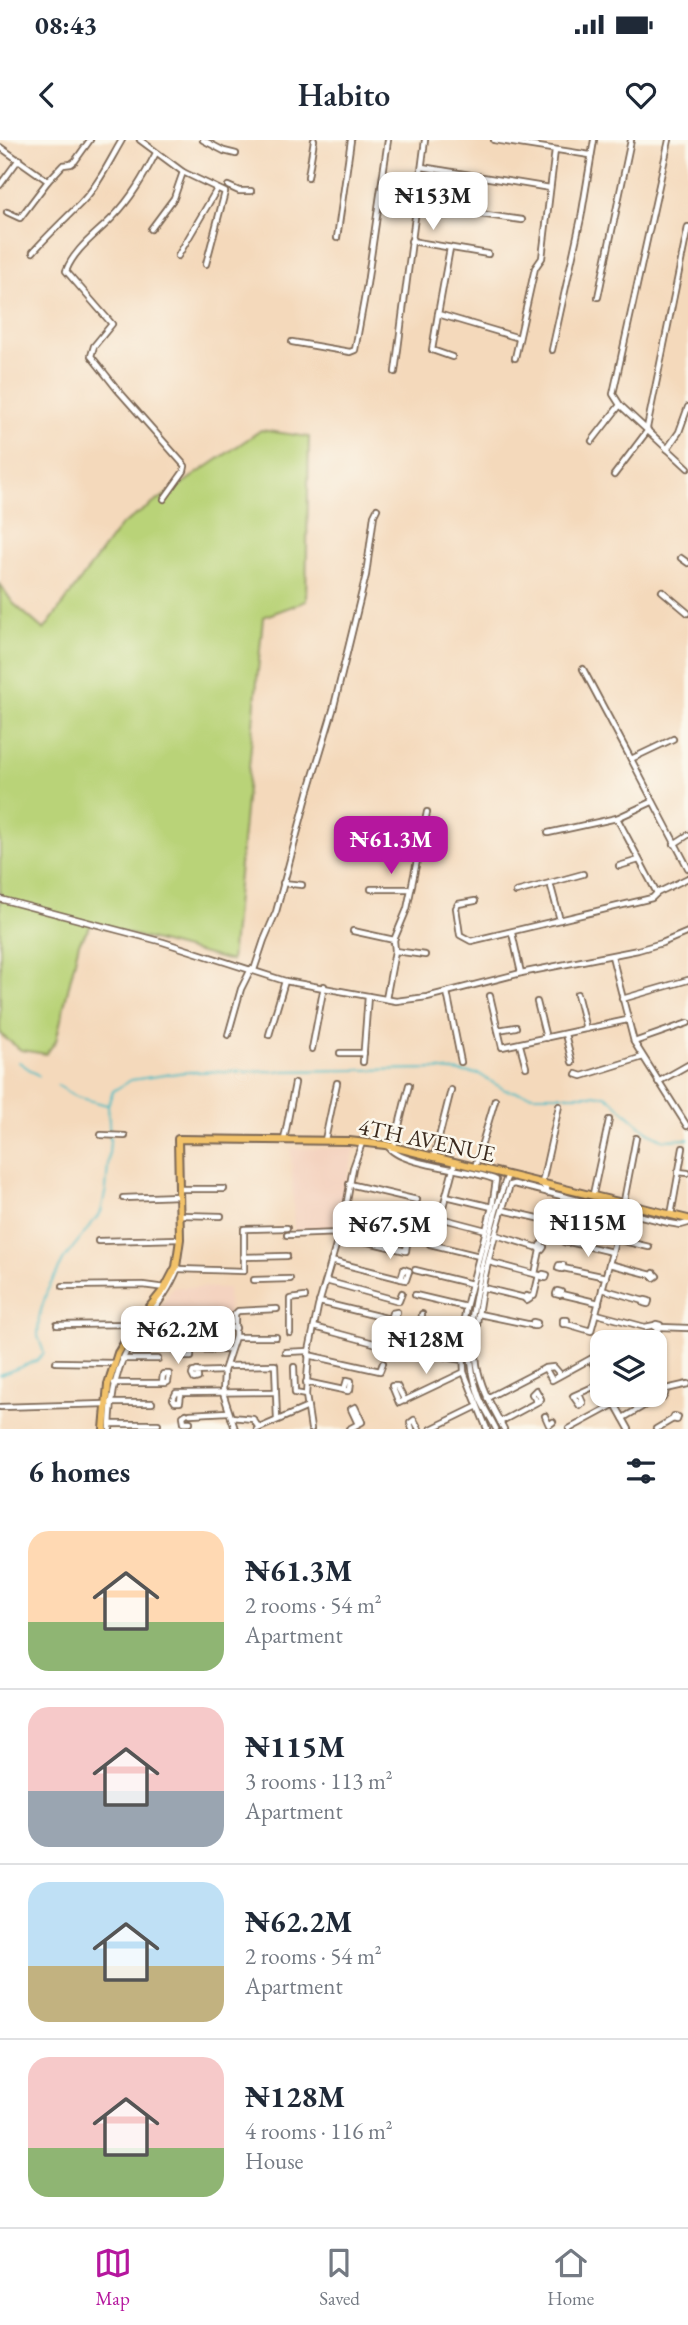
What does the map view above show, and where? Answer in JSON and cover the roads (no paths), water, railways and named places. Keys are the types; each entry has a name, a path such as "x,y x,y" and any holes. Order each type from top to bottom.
{"main road":[{"name":"4TH AVENUE","path":"180,1192 178,1139 362,1142 391,1146 457,1166 624,1201 688,1221"},
{"path":"108,1427 108,1404 114,1363 136,1324 165,1288 176,1266 180,1239 180,1192"}],"street":[{"path":"7,212 20,218 48,181 64,165 75,162 90,140"},
{"path":"33,252 55,226 80,204 101,177 122,140"},
{"path":"140,140 183,172 217,189 227,187 251,191"},
{"path":"203,140 224,152 236,154"},
{"path":"308,177 314,140"},
{"path":"337,238 351,140"},
{"path":"292,342 350,352 355,350 388,140"},
{"path":"395,372 425,140"},
{"path":"494,140 590,155"},
{"path":"552,350 581,218 594,140"},
{"path":"598,297 631,140"},
{"path":"669,140 614,390 620,405 688,468"},
{"path":"0,147 48,181"},
{"path":"514,358 536,268 542,258 555,150"},
{"path":"156,153 139,184 115,216 80,248 66,271 112,324 94,346 91,356 93,360 185,466 164,499"},
{"path":"0,185 19,159"},
{"path":"422,167 550,188"},
{"path":"151,229 174,198 183,172"},
{"path":"475,213 480,177"},
{"path":"206,264 227,187"},
{"path":"178,256 217,189"},
{"path":"417,205 522,220"},
{"path":"614,475 647,429 688,227"},
{"path":"411,241 488,254"},
{"path":"450,247 432,350 452,357"},
{"path":"438,314 519,338"},
{"path":"592,441 620,405"},
{"path":"667,449 679,432 688,407"},
{"path":"228,1035 241,989 276,912 333,710 366,575 376,509"},
{"path":"681,558 688,563"},
{"path":"662,592 688,613"},
{"path":"583,670 688,868"},
{"path":"631,759 673,739"},
{"path":"548,833 617,818 652,802"},
{"path":"386,999 395,951 394,940 407,909 427,812"},
{"path":"617,818 657,892"},
{"path":"674,844 688,835"},
{"path":"619,866 639,860"},
{"path":"516,892 583,874"},
{"path":"475,901 457,905 460,935 471,941 652,898 657,892 688,878"},
{"path":"283,883 302,885"},
{"path":"550,883 560,920"},
{"path":"371,889 411,889"},
{"path":"0,899 118,929 285,981 404,1000 612,956 662,943 688,932"},
{"path":"353,931 394,940"},
{"path":"512,933 522,973"},
{"path":"395,951 425,955"},
{"path":"612,956 634,1042 687,1126"},
{"path":"622,999 688,980"},
{"path":"269,1035 285,981"},
{"path":"312,1049 324,986"},
{"path":"447,992 461,1062"},
{"path":"577,994 586,1029"},
{"path":"363,1062 369,996"},
{"path":"490,996 502,1046 520,1045 628,1020"},
{"path":"537,1002 546,1038"},
{"path":"634,1042 688,1023"},
{"path":"498,1030 516,1027"},
{"path":"565,1034 572,1062"},
{"path":"520,1045 526,1067"},
{"path":"340,1053 364,1053"},
{"path":"576,1074 582,1076 643,1057"},
{"path":"658,1083 688,1065"},
{"path":"284,1140 295,1083"},
{"path":"325,1140 337,1083"},
{"path":"409,1085 390,1150 406,1157 457,1166 440,1218 486,1230"},
{"path":"434,1157 452,1090"},
{"path":"495,1100 478,1170 496,1180 498,1209 473,1303 469,1334 470,1362 475,1382 480,1399 496,1429"},
{"path":"548,1193 542,1183 559,1106"},
{"path":"593,1194 610,1120"},
{"path":"101,1135 125,1136"},
{"path":"624,1201 636,1138"},
{"path":"311,1429 306,1395 308,1353 319,1302 345,1210 349,1184 362,1142"},
{"path":"671,1215 683,1148"},
{"path":"678,1172 688,1173"},
{"path":"504,1429 487,1398 476,1350 479,1314 496,1235 499,1198 508,1175"},
{"path":"349,1184 417,1199"},
{"path":"487,1429 464,1373 462,1331 489,1220 512,1184 675,1224 688,1221"},
{"path":"123,1198 224,1189"},
{"path":"108,1404 122,1359 168,1290 178,1269 182,1215 180,1192"},
{"path":"446,1196 564,1224"},
{"path":"561,1212 566,1197"},
{"path":"178,1269 244,1270 244,1229 339,1234 406,1251 410,1228 345,1210"},
{"path":"567,1324 592,1331 623,1212"},
{"path":"182,1215 221,1216"},
{"path":"586,1219 619,1227"},
{"path":"484,1288 534,1296 539,1275 540,1248 551,1221"},
{"path":"394,1242 399,1224"},
{"path":"496,1235 540,1248"},
{"path":"98,1241 180,1239"},
{"path":"615,1239 649,1247"},
{"path":"569,1242 612,1252"},
{"path":"430,1244 479,1256"},
{"path":"243,1257 287,1256"},
{"path":"331,1261 401,1279"},
{"path":"489,1262 539,1275"},
{"path":"610,1264 652,1275"},
{"path":"563,1268 606,1277"},
{"path":"415,1270 472,1284"},
{"path":"254,1280 290,1279"},
{"path":"326,1281 394,1300"},
{"path":"63,1286 143,1285 165,1288"},
{"path":"602,1289 644,1301"},
{"path":"561,1294 599,1303"},
{"path":"415,1295 466,1307"},
{"path":"290,1333 290,1299 305,1297"},
{"path":"319,1302 390,1319"},
{"path":"233,1428 223,1392 225,1368 235,1337 236,1312 277,1310"},
{"path":"422,1314 421,1322 462,1331"},
{"path":"479,1314 532,1325"},
{"path":"597,1314 645,1327 688,1328"},
{"path":"57,1325 136,1324"},
{"path":"314,1327 393,1348"},
{"path":"204,1328 236,1328"},
{"path":"235,1337 276,1337"},
{"path":"134,1338 173,1339"},
{"path":"191,1349 230,1350"},
{"path":"420,1350 463,1360"},
{"path":"285,1352 308,1353 380,1371 383,1363"},
{"path":"122,1359 158,1359"},
{"path":"545,1368 552,1380 590,1360"},
{"path":"56,1362 114,1363"},
{"path":"197,1371 275,1366 277,1420"},
{"path":"295,1367 295,1393 306,1395"},
{"path":"487,1398 545,1368 554,1367 560,1374"},
{"path":"405,1401 464,1373"},
{"path":"306,1381 344,1390"},
{"path":"114,1383 162,1383"},
{"path":"623,1418 673,1386 688,1384"},
{"path":"579,1394 590,1388"},
{"path":"181,1393 275,1392"},
{"path":"500,1422 537,1402"},
{"path":"0,1407 152,1403"},
{"path":"190,1414 230,1415 253,1419 258,1428 308,1407"},
{"path":"431,1429 476,1407"},
{"path":"572,1429 610,1407"},
{"path":"617,1407 628,1429"},
{"path":"656,1429 673,1419"},
{"path":"412,1429 410,1423 414,1420 419,1429"},
{"path":"108,1427 158,1424"},
{"path":"349,1429 358,1424"},
{"path":"542,1429 549,1425"}],"waterway":[{"path":"19,1062 39,1076"},
{"path":"0,1375 36,1361 44,1353 38,1336 39,1317 47,1291 64,1259 101,1212 110,1141 108,1105 113,1091 131,1080 185,1072 433,1069 479,1074 505,1090 533,1095 606,1095 648,1132 664,1140 688,1139"},
{"path":"57,1085 77,1097 107,1105"}]}
